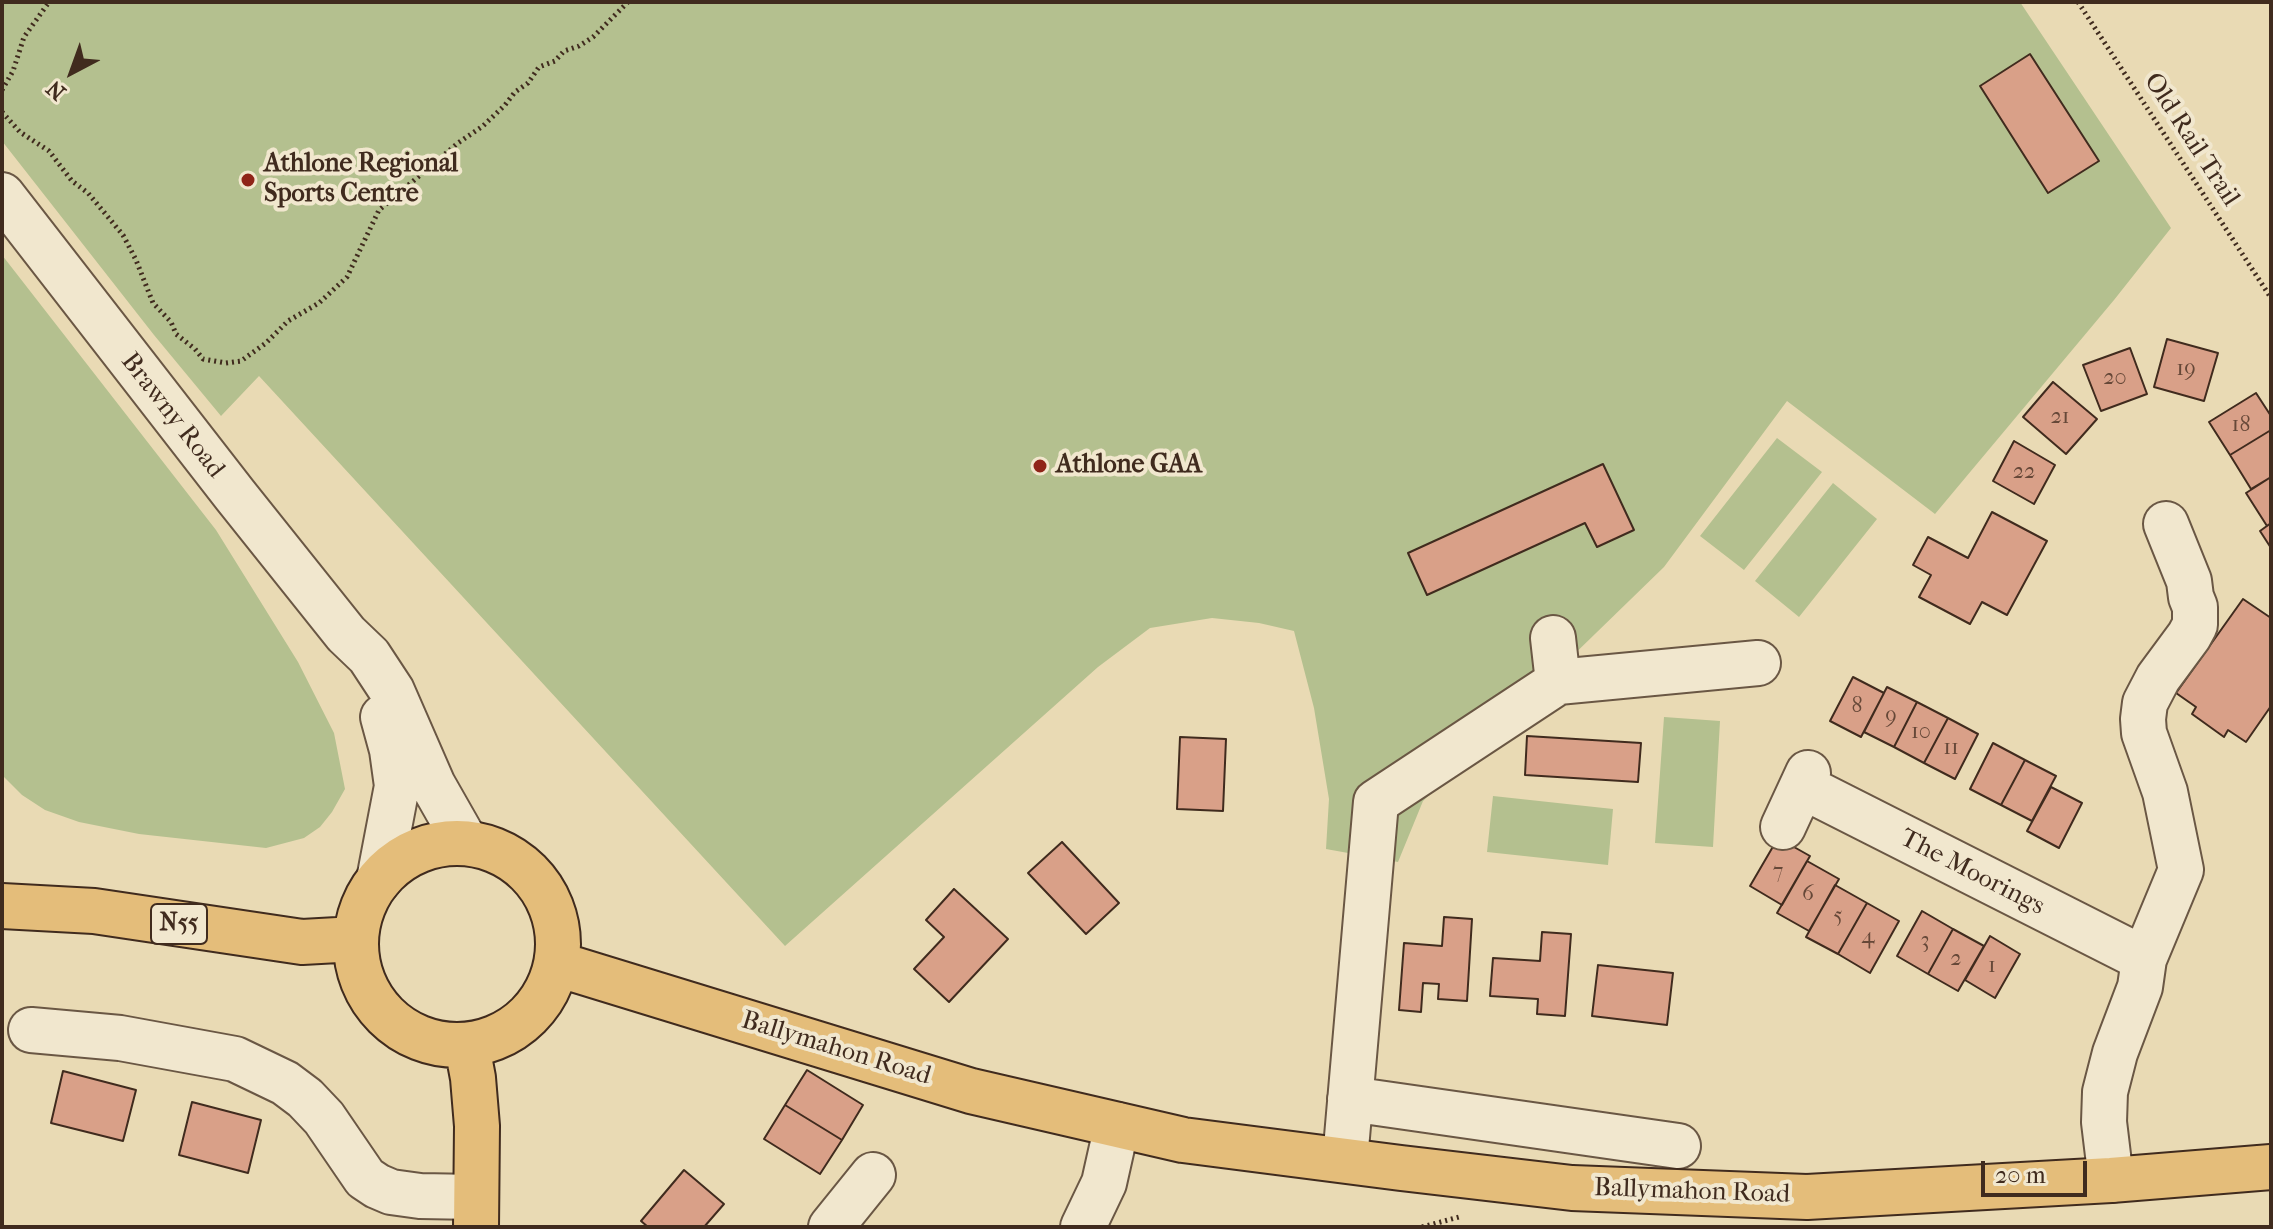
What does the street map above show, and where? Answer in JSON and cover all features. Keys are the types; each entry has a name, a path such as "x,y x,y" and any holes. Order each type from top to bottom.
{"main road":[{"path":"466,843 499,852 527,871 547,898 557,931 557,964 545,995 525,1020 498,1037 467,1046 432,1043 400,1029 375,1004 360,974 356,939 362,908 379,880 403,858 432,846 466,843"},
{"name":"N55","path":"2,906 94,911 302,942 356,939"},
{"name":"Ballymahon Road","path":"557,964 971,1091 1183,1140 1572,1188 1807,1197 2111,1180 2271,1167"},
{"path":"467,1046 477,1126 476,1212"}],"street":[{"name":"Brawny Road","path":"2,195 346,634 369,656 392,691 433,785 466,843"},
{"path":"2111,1180 2104,1122 2105,1092 2115,1053 2140,987 2144,959 2181,870 2165,792 2144,733 2145,703 2158,678 2195,625 2189,581 2166,524"},
{"name":"Brawny Road","path":"346,634 384,718 396,770 397,786 379,880"},
{"path":"1553,638 1558,682"},
{"path":"1345,1160 1376,802 1558,682 1758,663"},
{"name":"The Moorings","path":"1783,827 1805,779 2088,933 2144,959"},
{"path":"31,1030 120,1038 235,1059 285,1083 305,1098 324,1118 365,1178 377,1186 476,1212"},
{"path":"1350,1099 1678,1146"},
{"path":"1083,1227 1104,1183 1117,1125"},
{"path":"831,1227 873,1175"}],"path":[{"path":"2,90 13,71 24,37 49,2"},
{"path":"2,112 20,132 49,151 72,181 88,193 123,235 153,303 171,322 176,334 203,359 226,363 241,361 266,343 288,321 319,303 347,277 379,210 458,143 483,126 515,92 528,83 539,67 555,61 564,51 593,37 628,2"},
{"name":"Old Rail Trail","path":"2078,2 2271,298"}],"green space":[{"name":"Athlone GAA","path":"2,2 2020,2 2171,228 1935,514 1787,401 1664,567 1423,801 1398,862 1326,849 1329,799 1314,708 1294,631 1259,623 1212,618 1150,628 1098,667 785,946 259,376 221,416 2,141"},
{"path":"2,255 216,530 298,662 334,733 345,789 320,827 304,838 266,848 139,834 79,822 45,810 22,795 2,775"},
{"path":"1777,438 1822,472 1744,570 1700,536"},
{"path":"1833,483 1877,519 1799,617 1755,581"},
{"path":"1664,717 1720,721 1713,847 1655,843"},
{"path":"1493,796 1613,809 1608,865 1487,852"}],"building":[{"path":"2030,54 2099,161 2048,193 1980,86"},
{"path":"2167,339 2218,353 2204,401 2154,387"},
{"path":"2130,348 2147,394 2101,411 2083,365"},
{"path":"2053,382 2097,419 2066,454 2023,417"},
{"path":"2256,393 2271,416 2271,430 2230,455 2209,422"},
{"path":"2271,430 2271,477 2251,489 2230,455"},
{"path":"2014,441 2055,465 2034,504 1993,481"},
{"path":"1603,464 1634,530 1597,547 1585,523 1427,595 1408,553"},
{"path":"2271,477 2271,523 2267,526 2246,493"},
{"path":"1992,512 2047,541 2007,615 1982,602 1970,624 1919,597 1931,575 1913,565 1928,537 1968,558"},
{"path":"2271,523 2271,548 2260,531"},
{"path":"2243,599 2271,618 2271,706 2246,742 2228,730 2224,737 2192,714 2196,707 2176,693"},
{"path":"1853,677 1884,693 1861,737 1830,721"},
{"path":"1887,687 1917,702 1894,747 1864,732"},
{"path":"1917,702 1948,718 1924,763 1894,747"},
{"path":"1948,718 1978,734 1955,779 1924,763"},
{"path":"1527,736 1641,743 1638,782 1525,775"},
{"path":"1180,737 1226,739 1223,811 1177,809"},
{"path":"1993,743 2025,760 2001,805 1970,789"},
{"path":"2025,760 2056,776 2032,821 2001,805"},
{"path":"2051,787 2082,803 2059,848 2027,831"},
{"path":"1778,838 1810,856 1782,905 1750,886"},
{"path":"1062,842 1119,903 1086,934 1028,873"},
{"path":"1807,861 1839,879 1809,931 1777,913"},
{"path":"1835,885 1867,903 1838,954 1806,937"},
{"path":"954,889 1008,939 949,1002 914,969 944,937 926,920"},
{"path":"1867,903 1899,921 1870,973 1838,954"},
{"path":"1922,911 1953,929 1928,974 1897,956"},
{"path":"1444,917 1472,919 1467,1001 1438,999 1439,984 1423,983 1421,1012 1399,1010 1404,943 1442,946"},
{"path":"1953,929 1984,946 1958,991 1928,974"},
{"path":"1542,932 1571,934 1565,1016 1537,1014 1538,999 1490,996 1493,958 1540,961"},
{"path":"1990,936 2020,954 1995,998 1965,980"},
{"path":"1598,965 1673,973 1667,1025 1592,1016"},
{"path":"807,1070 863,1105 842,1140 785,1105"},
{"path":"63,1071 136,1090 123,1141 51,1123"},
{"path":"192,1102 261,1120 248,1173 179,1155"},
{"path":"785,1105 842,1140 820,1174 764,1139"},
{"path":"684,1170 724,1204 704,1227 648,1227 641,1221"}],"place":[{"name":"Athlone Regional Sports Centre","path":"248,180"},
{"name":"Athlone GAA","path":"1040,466"}]}
